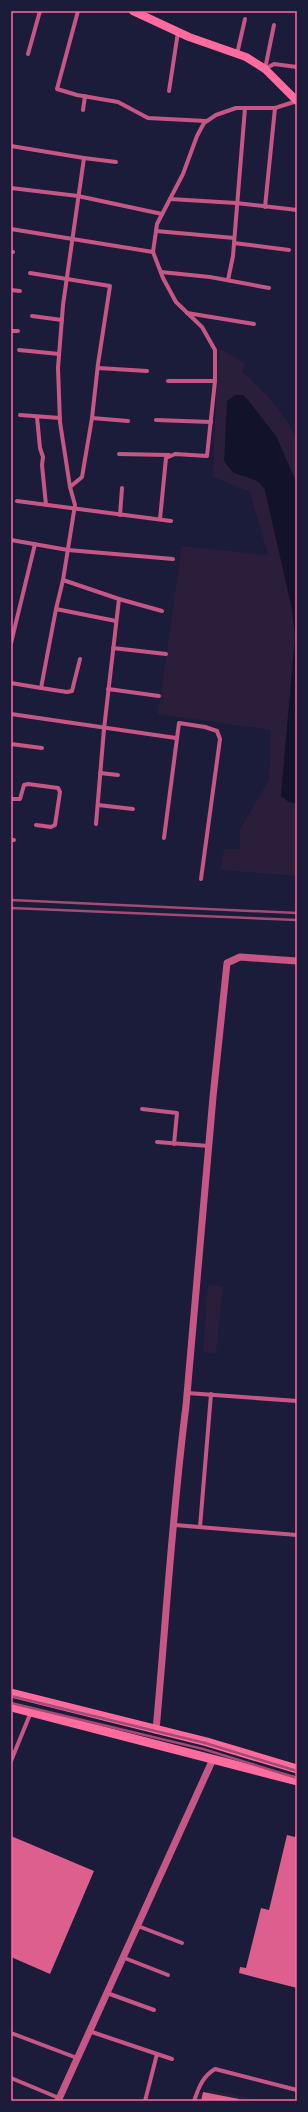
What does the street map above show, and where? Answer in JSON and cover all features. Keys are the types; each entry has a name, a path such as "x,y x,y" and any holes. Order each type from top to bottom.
{"main road":[{"path":"133,11 150,15 178,32 246,57 265,69 297,101"},
{"path":"11,1693 212,1743 297,1769"},
{"path":"11,1707 297,1781"}],"street":[{"path":"28,54 40,11"},
{"path":"78,11 57,89 118,102 148,118 207,121"},
{"path":"237,54 246,18"},
{"path":"265,69 274,25"},
{"path":"168,91 178,32"},
{"path":"265,69 274,64 297,67"},
{"path":"83,110 85,96"},
{"path":"119,454 207,456 212,422 215,381 215,350 202,327 176,302 161,272 153,252 156,231 162,214 183,174 197,136 204,123 216,115 236,108 275,108 297,101"},
{"path":"228,280 234,241 236,204 242,159 245,108"},
{"path":"264,207 275,108"},
{"path":"11,146 116,162"},
{"path":"41,688 63,580 75,505 70,487 60,418 59,354 72,239 84,158"},
{"path":"11,188 78,196 162,214"},
{"path":"170,199 297,210"},
{"path":"11,229 153,252"},
{"path":"156,231 289,250"},
{"path":"161,272 228,280 269,288"},
{"path":"30,273 110,286 92,418 82,477 70,487"},
{"path":"11,290 20,291"},
{"path":"187,313 254,324"},
{"path":"32,316 62,320"},
{"path":"11,331 18,331"},
{"path":"19,350 59,354"},
{"path":"98,368 147,372"},
{"path":"168,381 215,381"},
{"path":"20,415 60,418"},
{"path":"37,417 40,448 43,457 42,466 46,505"},
{"path":"92,418 128,420"},
{"path":"156,420 212,422"},
{"path":"160,520 166,458 169,455"},
{"path":"120,515 122,488"},
{"path":"17,501 171,521"},
{"path":"11,540 68,550 173,559"},
{"path":"11,643 35,544"},
{"path":"63,580 119,599 162,611"},
{"path":"96,824 108,689 119,599"},
{"path":"56,609 116,621"},
{"path":"113,648 166,654"},
{"path":"11,683 67,692 72,691 80,659"},
{"path":"108,689 159,696"},
{"path":"11,714 104,729 176,738"},
{"path":"164,838 179,724 205,727 217,731 220,739 201,879"},
{"path":"11,744 42,748"},
{"path":"100,773 118,774"},
{"path":"11,799 20,799 23,788 28,784 58,788 60,792 55,825 51,827 36,825"},
{"path":"98,805 133,809"},
{"path":"156,1730 180,1457 227,964 240,957 297,961"},
{"path":"142,1109 177,1113 174,1144"},
{"path":"157,1142 209,1146"},
{"path":"187,1393 297,1401"},
{"path":"200,1527 211,1394"},
{"path":"175,1525 297,1535"},
{"path":"11,1761 31,1712"},
{"path":"11,2078 59,2099 106,1992 138,1926 213,1759"},
{"path":"138,1926 182,1943"},
{"path":"122,1957 168,1975"},
{"path":"106,1992 154,2010"},
{"path":"90,2031 172,2059"},
{"path":"11,2032 77,2058"},
{"path":"145,2101 158,2054"},
{"path":"194,2101 200,2082 207,2074 216,2069 297,2090"}],"shaded area":[{"path":"220,349 245,363 242,372 265,394 281,413 293,432 298,446 297,484 276,436 234,473 256,480 265,490 292,609 295,637 281,796 289,802 297,804 297,876 221,870 224,849 240,849 240,829 269,780 271,730 158,714 182,546 268,555 250,492 213,477 217,364"},
{"path":"235,395 243,395 248,400 276,436 297,484 297,804 289,802 281,796 295,637 292,609 265,490 256,480 234,472 224,461 227,401"},
{"path":"208,1285 223,1286 216,1353 203,1352"},
{"path":"210,2090 265,2101 196,2101 198,2094"}],"building":[{"path":"297,1830 297,1988 239,1973 240,1967 246,1968 261,1908 269,1910 287,1835 295,1837"},
{"path":"11,1836 94,1871 50,1974 11,1957"},
{"path":"203,2092 239,2099 238,2101 201,2101"}],"railway":[{"path":"11,900 297,913"},
{"path":"11,908 297,920"},
{"path":"11,1696 205,1743 297,1771"},
{"path":"11,1703 203,1749 297,1778"}]}
